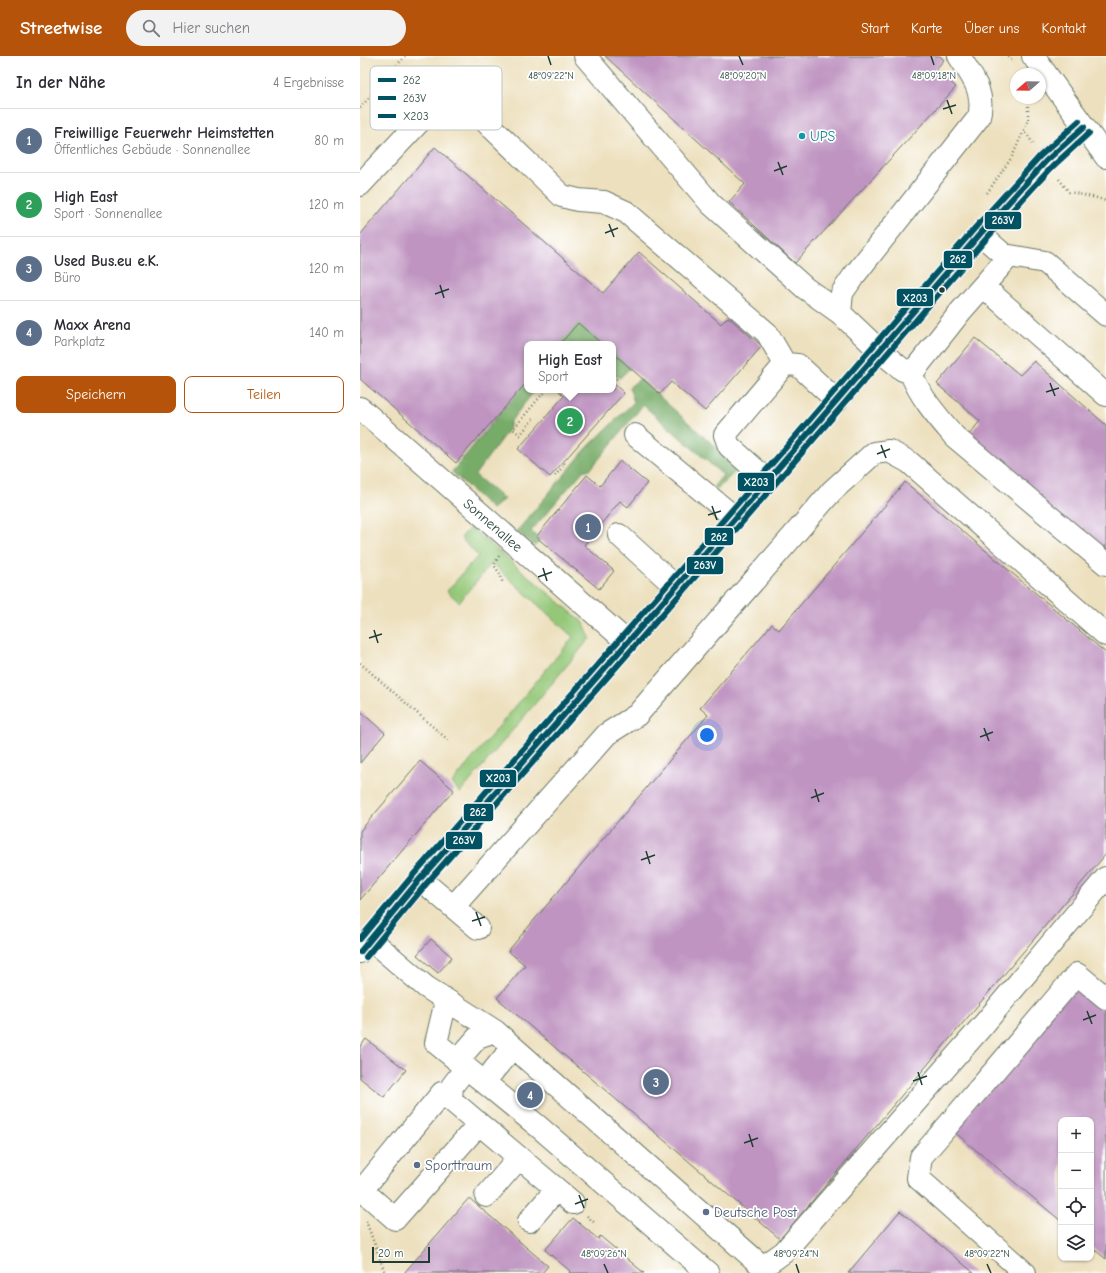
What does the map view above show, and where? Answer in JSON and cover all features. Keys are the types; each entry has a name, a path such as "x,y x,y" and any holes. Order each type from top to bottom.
{"street":[{"path":"585,56 711,204 805,288 840,313 880,351 903,370 910,371 916,368 1004,262 1004,255"},
{"path":"840,313 842,293 853,277 979,117 982,104 978,87 959,56"},
{"path":"1033,56 1106,157"},
{"path":"1084,127 1046,162 980,234 676,587 420,879 365,945 446,1001 494,1031 763,1267 784,1252 984,1024 1106,878"},
{"path":"360,185 412,130"},
{"path":"494,130 562,196 578,200 604,202 626,212 766,333 785,364"},
{"path":"980,234 1004,255 1045,262 1106,315"},
{"path":"983,286 1106,395"},
{"path":"785,364 798,365 837,401"},
{"path":"767,480 729,446 725,435 785,364"},
{"path":"910,371 916,387 934,413 955,437 1106,564"},
{"name":"Sonnenallee","path":"360,408 627,642"},
{"path":"635,435 735,518"},
{"path":"453,907 607,734 637,715 832,491 874,453 889,451 908,462 1106,635"},
{"path":"619,535 676,587"},
{"path":"420,879 478,928"},
{"path":"1025,1273 918,1178 921,1157 1077,974 1106,998"},
{"path":"446,1001 436,1043 539,1127 708,1273"},
{"path":"451,1100 452,1086 462,1064 478,1037 494,1031"},
{"path":"484,1082 513,1047"},
{"path":"480,1124 395,1219 362,1190 442,1093 480,1124 565,1197 529,1221"},
{"path":"486,1196 519,1158"}],"path":[{"path":"396,66 405,56"},
{"path":"360,108 370,96"},
{"path":"533,419 520,435 513,429 543,393"},
{"path":"555,476 565,464 563,462"},
{"path":"360,663 448,740"},
{"path":"362,1190 363,1213 385,1273"}],"green space":[{"path":"576,321 599,341 559,341"},
{"path":"616,356 630,368 620,378 616,375"},
{"path":"640,379 739,468 717,489 714,486 723,475 643,405 590,470 584,470 531,531 540,540 535,546 517,531 586,449 634,402 629,387"},
{"path":"524,384 524,393 533,393 510,422 510,427 475,475 504,499 492,509 452,472"},
{"path":"470,527 584,623 590,638 460,793 452,783 573,637 492,563 459,602 447,591 478,556 461,538"}],"building":[{"name":"UPS","path":"605,56 940,56 944,60 936,69 956,87 795,263 729,202 745,184"},
{"path":"435,147 603,293 639,252 721,324 728,317 762,346 705,411 671,382 660,394 616,356 616,341 599,341 578,323 563,341 524,341 524,385 456,463 360,379 360,235"},
{"path":"975,338 1020,375 1034,361 1106,425 1106,556 967,437 980,421 937,384"},
{"path":"616,386 624,393 550,477 518,449 564,396 561,393 616,393"},
{"path":"620,461 647,483 628,507 620,501 584,545 614,571 599,589 536,537 587,475 600,486"},
{"path":"905,482 1106,653 1106,854 780,1239 497,998 525,965 508,951 708,715 700,708 772,624 779,630"},
{"path":"360,711 385,733 360,763"},
{"path":"420,761 454,790 360,900 360,831"},
{"path":"431,939 452,957 438,973 417,955"},
{"path":"1076,983 1106,1008 1106,1259 1094,1249 1094,1117 1058,1117 1058,1218 953,1131"},
{"path":"366,1039 406,1070 384,1097 360,1078 360,1047"},
{"path":"469,1198 548,1266 542,1273 404,1273"},
{"path":"900,1211 974,1273 848,1273"},
{"path":"573,1218 598,1239 600,1236 644,1273 569,1273 570,1271 545,1250"}],"transit line":[{"name":"X203","path":"360,939 414,874 670,582 974,229 1040,156 1079,121"},
{"name":"262","path":"360,952 420,879 676,587 980,234 1046,161 1084,127"},
{"name":"263V","path":"366,957 426,884 682,592 986,239 1052,167 1089,133"}],"place":[{"name":"UPS","path":"802,136"},
{"name":"High East","path":"570,421"},
{"name":"Freiwillige Feuerwehr Heimstetten","path":"588,527"},
{"name":"Used Bus.eu e.K.","path":"656,1082"},
{"name":"Maxx Arena","path":"530,1095"},
{"name":"Sporttraum","path":"417,1165"},
{"name":"Deutsche Post","path":"706,1212"}]}
